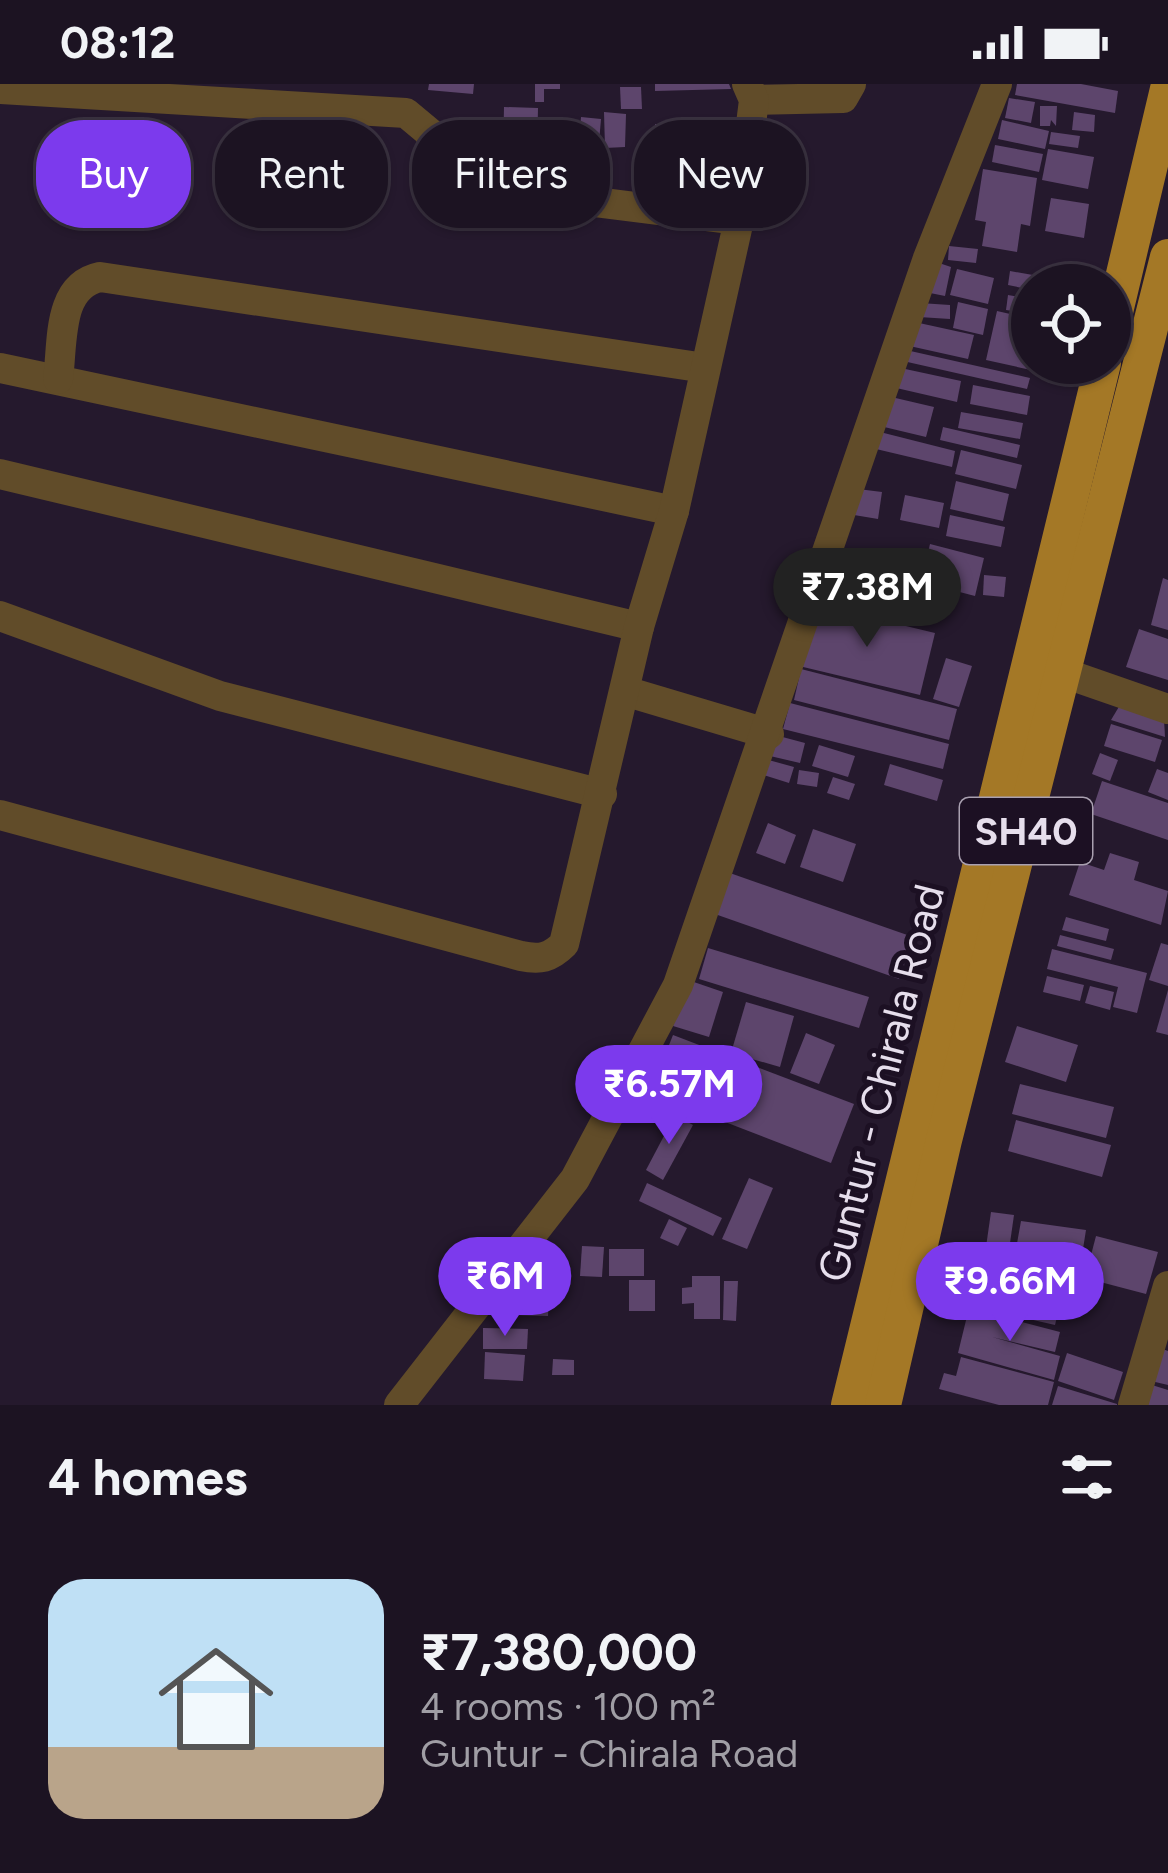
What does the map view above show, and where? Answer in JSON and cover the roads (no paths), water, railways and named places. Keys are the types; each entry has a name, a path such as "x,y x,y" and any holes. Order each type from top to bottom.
{"main road":[{"path":"1126,264 1168,89"},
{"name":"Guntur - Chirala Road","path":"849,1405 964,1002 1067,673 1117,450 1168,257"},
{"name":"Guntur - Chirala Road","path":"884,1405 1030,662 1098,384"}],"street":[{"path":"750,92 826,102 843,98 851,84"},
{"path":"399,1405 575,1179 678,985 769,734 928,258 998,84"},
{"path":"0,89 406,112 430,133 439,174 452,184 634,207"},
{"path":"0,814 538,960 564,944 628,692 639,627 674,511 737,228"},
{"path":"58,379 70,295 80,281 100,277 706,368"},
{"path":"0,368 674,511"},
{"path":"0,474 639,627"},
{"path":"0,616 220,696 602,794"},
{"path":"1030,662 1168,709"},
{"path":"628,692 769,734"},
{"path":"1133,1405 1168,1286"}]}
